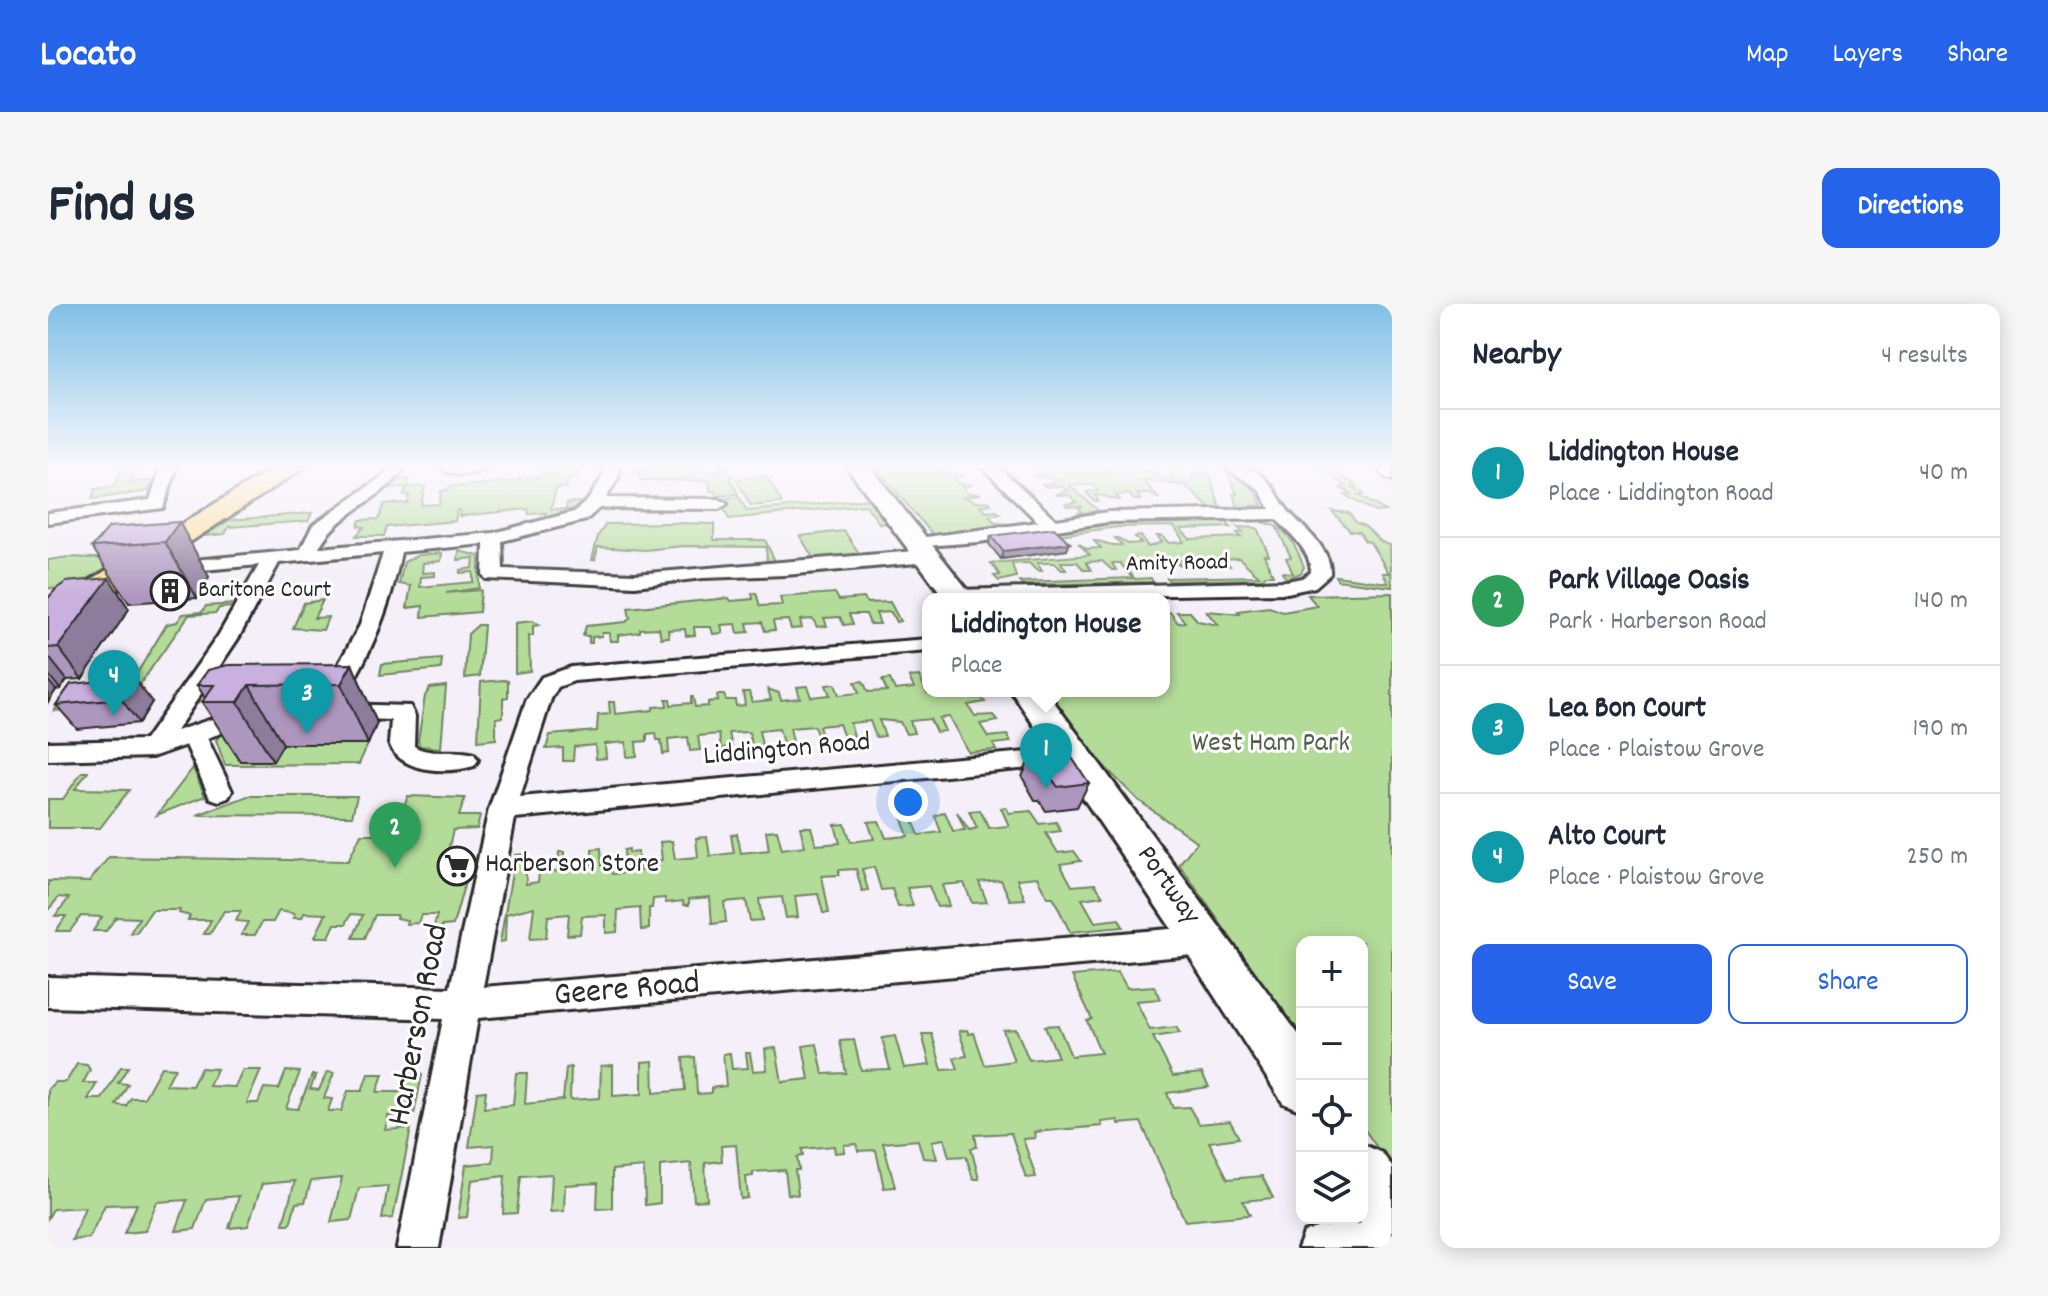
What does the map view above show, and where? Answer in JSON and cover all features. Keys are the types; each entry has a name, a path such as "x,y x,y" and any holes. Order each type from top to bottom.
{"main road":[{"path":"56,609 221,511"},
{"path":"893,511 955,593"},
{"name":"Portway","path":"1032,697 1205,940 1299,1080"},
{"path":"1368,1182 1392,1218"}],"street":[{"path":"48,518 102,511"},
{"path":"306,556 319,529 344,511"},
{"path":"130,567 146,569 272,559 493,538 580,516 586,511"},
{"path":"1036,511 1050,524"},
{"path":"493,538 493,575 557,568 635,580 703,572 785,569 1108,517 1281,514 1279,511"},
{"name":"Amity Road","path":"1101,593 1300,586 1320,574 1321,566 1307,540 1281,514"},
{"path":"393,548 386,589 376,619 316,712 402,712 401,743 404,752 413,757 465,760"},
{"path":"152,748 228,637 272,559"},
{"name":"Harberson Road","path":"418,1248 503,809 539,699 550,682 571,674 922,645"},
{"path":"48,751 152,748 250,714 278,713"},
{"path":"191,735 203,751 219,791"},
{"name":"Liddington Road","path":"503,809 1076,756"},
{"name":"Geere Road","path":"48,992 463,1004 1205,940"},
{"path":"1319,1248 1392,1242"}],"green space":[{"path":"382,511 457,511 455,521 387,527 384,536 356,536 364,527 358,526 360,520 379,519"},
{"path":"460,511 508,511 459,516"},
{"path":"528,511 566,511 546,518 546,513 529,514"},
{"path":"725,511 807,511 729,519"},
{"path":"870,511 878,511 887,523 880,524"},
{"path":"913,511 997,511 1000,514 989,516 995,523 1009,524 953,536 934,536"},
{"path":"1332,511 1349,513 1356,523 1390,545 1392,587 1337,580 1336,576 1388,583 1383,573 1389,573 1370,542 1365,541 1359,532 1350,531"},
{"path":"312,513 308,521 229,527 225,534 204,536 229,520"},
{"path":"1225,521 1231,527 1180,529 1190,539 1241,537 1237,533 1243,532 1237,527 1257,528 1269,555 1264,555 1273,575 1265,575 1263,579 1169,581 1167,578 1259,576 1239,558 1224,559 1230,566 1201,559 1207,567 1184,560 1178,560 1182,567 1171,560 1156,560 1161,568 1126,567 1135,579 1151,578 1153,582 1022,585 1020,582 1132,578 1120,563 1112,563 1116,570 1112,570 1102,561 1086,562 1091,570 1084,570 1077,562 1061,562 1066,570 1054,563 1037,563 1042,571 1037,571 1029,563 1012,564 1016,577 999,581 994,576 1000,575 991,563 1090,555 1078,543 1087,549 1101,548 1094,541 1122,545 1115,538 1128,544 1141,543 1135,537 1141,536 1148,547 1162,542 1157,536 1162,536 1169,543 1184,542 1174,526 1118,527 1051,536 1048,533 1114,524"},
{"path":"606,524 714,524 714,540 765,540 775,561 767,561 766,547 683,546 645,550 598,547 595,560 592,560 598,536"},
{"path":"1276,527 1294,544 1304,567 1301,573 1286,578 1282,572 1293,573 1286,558 1291,557"},
{"path":"844,531 861,556 815,561 800,536"},
{"path":"459,551 479,556 479,588 446,593 481,590 479,612 422,617 423,606 407,608 411,586 399,584 404,562 419,555 442,553 441,561 423,563 422,573 435,572 435,576 421,577 420,587 473,582 473,572 460,573 460,570 473,568 474,558 458,560"},
{"path":"69,557 119,559 77,585 48,588 48,560"},
{"path":"752,593 756,593 760,606 782,605 780,597 835,593 839,600 864,598 867,603 890,602 900,621 896,622 891,612 876,613 880,624 870,624 866,614 849,614 853,624 844,625 840,617 824,618 827,626 817,627 813,619 800,620 802,628 791,629 788,620 773,621 775,630 765,631 762,622 747,623 749,632 738,633 736,624 721,625 723,633 713,634 711,627 694,627 695,635 686,636 685,629 668,630 669,637 661,638 659,628 618,635 618,641 610,641 609,633 592,637 592,643 589,643 589,636 583,636 586,626 626,622 630,618 628,608 729,598 731,601 753,599"},
{"name":"West Ham Park","path":"1392,593 1392,1169 1368,1135 1368,936 1296,936 1296,1031 1179,864 1197,842 1138,800 1100,762 1050,697 1170,697 1170,612 1178,623 1185,622 1177,612 1190,612 1198,621 1218,625 1206,611 1240,614 1238,611 1269,607 1283,612 1317,606 1308,595"},
{"path":"323,600 314,618 328,617 323,630 293,628 304,603"},
{"path":"235,604 234,607 219,608 216,613 189,615 140,684 114,705 54,711 63,697 126,691 167,624 177,622 183,614 202,612 206,606"},
{"path":"533,621 539,625 533,626 533,636 529,636 530,671 515,673 515,623"},
{"path":"478,625 484,625 480,676 465,678 468,634"},
{"path":"442,659 441,669 380,675 382,664"},
{"path":"919,676 922,697 982,698 985,702 968,705 975,716 993,715 998,721 980,724 988,737 1007,735 1011,742 993,744 996,750 968,752 949,717 939,718 945,731 936,732 930,719 910,721 914,733 906,734 900,722 879,720 885,736 876,737 870,721 850,723 855,739 845,740 839,724 819,726 823,741 819,741 814,726 790,728 793,742 783,743 779,729 759,731 762,745 752,746 749,732 729,733 732,747 721,748 719,734 698,736 700,750 690,751 688,737 668,739 669,753 663,754 661,740 657,740 656,733 647,734 647,741 636,742 637,756 627,757 626,742 605,744 606,758 596,759 595,745 574,747 573,761 563,761 563,748 546,749 550,735 597,731 598,715 610,714 609,702 614,702 615,714 667,706 666,699 670,699 671,705 691,703 693,697 695,707 708,706 708,702 718,701 717,695 724,695 726,700 735,700 736,706 745,705 743,692 749,692 752,702 771,700 768,689 779,693 781,700 800,698 797,687 807,686 811,697 830,695 826,685 835,684 839,695 859,693 855,682 863,681 868,692 887,691 882,680 890,679 895,690 914,688 909,677"},
{"path":"508,681 508,697 503,698 503,717 496,718 496,739 478,741 481,682"},
{"path":"446,686 441,748 420,746 418,741 425,696 430,688"},
{"path":"244,724 283,744 368,744 359,764 225,765 216,740 222,733"},
{"path":"193,768 205,796 157,815"},
{"path":"82,772 88,772 75,789 129,790 100,828 48,828 48,799 63,799"},
{"path":"248,796 357,796 352,816 197,815"},
{"path":"408,796 465,798 459,816 480,816 477,829 453,830 442,876 467,875 453,925 442,926 441,930 433,930 437,915 421,915 418,923 406,924 407,920 396,918 397,915 375,915 365,938 353,938 363,915 351,914 346,924 335,924 329,937 315,937 326,914 304,913 302,918 293,918 295,914 279,911 273,922 262,922 255,935 241,935 248,922 236,921 241,911 224,911 210,934 204,934 211,920 188,920 190,916 179,913 180,910 152,910 136,933 130,933 139,918 116,917 106,931 93,931 102,917 81,916 70,931 56,931 66,916 55,916 69,898 59,897 48,910 48,881 89,882 109,857 348,861 361,834 392,834"},
{"path":"1006,807 1009,813 1031,811 1040,824 1056,822 1061,831 1046,833 1058,853 1074,851 1081,861 1060,864 1072,886 1095,884 1103,896 1082,899 1095,922 1119,919 1123,927 1070,932 1053,897 1047,897 1037,877 1017,879 1025,899 1010,900 1001,880 979,882 987,902 972,903 964,883 942,885 949,906 937,907 929,886 907,888 913,906 898,907 892,889 881,890 874,867 862,869 868,890 862,891 856,869 839,870 839,875 822,876 829,913 823,913 818,894 795,896 798,917 786,918 782,897 759,899 762,920 750,921 746,900 724,902 726,922 712,924 710,897 689,899 689,905 684,905 683,901 666,903 665,898 653,899 652,908 649,908 649,929 641,930 640,908 618,910 617,932 606,933 606,915 582,916 580,934 567,935 569,914 548,916 546,938 530,939 534,907 506,914 505,941 500,942 515,855 526,854 526,884 538,882 539,873 558,871 559,852 564,852 564,870 592,865 592,849 601,848 602,866 611,866 612,874 625,873 624,850 638,852 639,871 649,870 648,862 662,860 660,842 672,841 675,859 698,857 696,838 707,837 710,856 734,853 731,835 737,834 741,853 769,850 766,831 777,830 782,849 805,846 800,827 811,827 816,845 840,843 835,825 845,824 851,842 874,839 868,822 879,821 886,838 908,836 902,819 912,818 919,835 941,832 935,816 945,812 953,831 965,830 957,812 969,830 977,828 969,811 980,810 989,828 1009,826 1001,808"},
{"path":"1118,972 1127,988 1154,986 1161,999 1136,1001 1150,1030 1176,1027 1180,1033 1153,1037 1173,1076 1202,1073 1209,1087 1167,1093 1173,1108 1189,1107 1199,1124 1230,1121 1239,1138 1209,1142 1228,1179 1262,1176 1273,1198 1243,1201 1250,1215 1185,1221 1141,1122 1119,1124 1118,1120 1101,1122 1102,1126 1034,1132 1035,1138 1023,1139 1036,1177 1026,1178 1011,1133 975,1135 977,1147 971,1148 979,1179 973,1179 966,1156 949,1157 944,1139 932,1141 937,1159 923,1158 918,1140 883,1143 895,1187 884,1188 876,1150 858,1151 857,1144 844,1145 844,1152 835,1153 834,1146 802,1149 803,1156 797,1157 799,1170 795,1170 798,1195 788,1194 785,1170 753,1172 753,1176 746,1177 748,1198 741,1199 736,1145 721,1146 722,1161 705,1163 707,1200 694,1201 691,1163 660,1166 660,1203 645,1205 644,1167 612,1170 612,1208 597,1209 598,1183 565,1185 564,1211 550,1212 552,1174 521,1176 517,1213 503,1214 505,1176 472,1180 467,1217 458,1218 466,1165 493,1162 494,1145 469,1147 477,1092 486,1091 484,1108 513,1105 516,1073 527,1073 525,1104 563,1100 566,1068 571,1067 570,1100 600,1098 601,1066 613,1065 613,1096 642,1094 642,1062 653,1061 654,1093 685,1090 683,1058 695,1057 697,1094 711,1093 711,1088 726,1086 723,1054 730,1053 732,1069 748,1068 746,1053 750,1053 753,1071 767,1070 765,1049 776,1048 782,1082 809,1079 803,1046 817,1044 823,1074 846,1073 840,1041 854,1040 861,1070 890,1069 882,1038 895,1036 904,1068 930,1065 922,1034 932,1034 942,1070 958,1069 954,1058 967,1056 959,1031 967,1030 969,1034 974,1033 985,1065 1014,1061 1003,1030 1016,1029 1029,1060 1058,1057 1045,1026 1058,1025 1071,1056 1101,1053 1087,1021 1092,1019 1072,976"},
{"path":"77,1064 87,1065 90,1070 83,1083 97,1083 88,1099 102,1099 121,1067 128,1067 118,1083 128,1084 116,1105 126,1106 131,1098 144,1098 161,1067 175,1068 166,1085 192,1086 201,1068 217,1069 209,1086 235,1087 243,1070 261,1070 247,1103 258,1103 264,1088 279,1089 286,1071 300,1072 286,1108 298,1109 312,1075 316,1075 310,1089 319,1090 327,1072 334,1073 324,1098 332,1099 328,1111 341,1111 348,1091 362,1091 368,1074 383,1074 377,1092 403,1092 409,1074 422,1075 414,1114 388,1116 385,1130 411,1128 393,1218 382,1219 388,1186 359,1188 351,1220 331,1222 342,1178 311,1181 305,1202 296,1203 290,1224 283,1224 295,1181 262,1184 248,1226 229,1228 239,1196 206,1199 195,1229 176,1231 187,1200 157,1202 145,1231 124,1233 137,1204 105,1205 89,1238 72,1240 85,1207 53,1209 48,1218 48,1089 55,1082 66,1082"}],"building":[{"path":"179,522 165,542 92,547 109,527"},
{"path":"1054,528 1070,543 1003,551 991,536"},
{"path":"109,578 58,647 48,648 48,598 66,582"},
{"path":"352,664 341,684 249,685 238,702 202,702 214,685 197,685 208,670 228,665"},
{"path":"134,678 121,699 56,705 71,684"},
{"path":"1066,749 1089,783 1058,787 1050,776 1046,776 1032,753"}],"place":[{"name":"Baritone Court","path":"170,591"},
{"name":"Alto Court","path":"114,716"},
{"name":"Lea Bon Court","path":"307,734"},
{"name":"Liddington House","path":"1046,789"},
{"name":"Harberson Store","path":"457,866"},
{"name":"Park Village Oasis","path":"395,868"}]}
